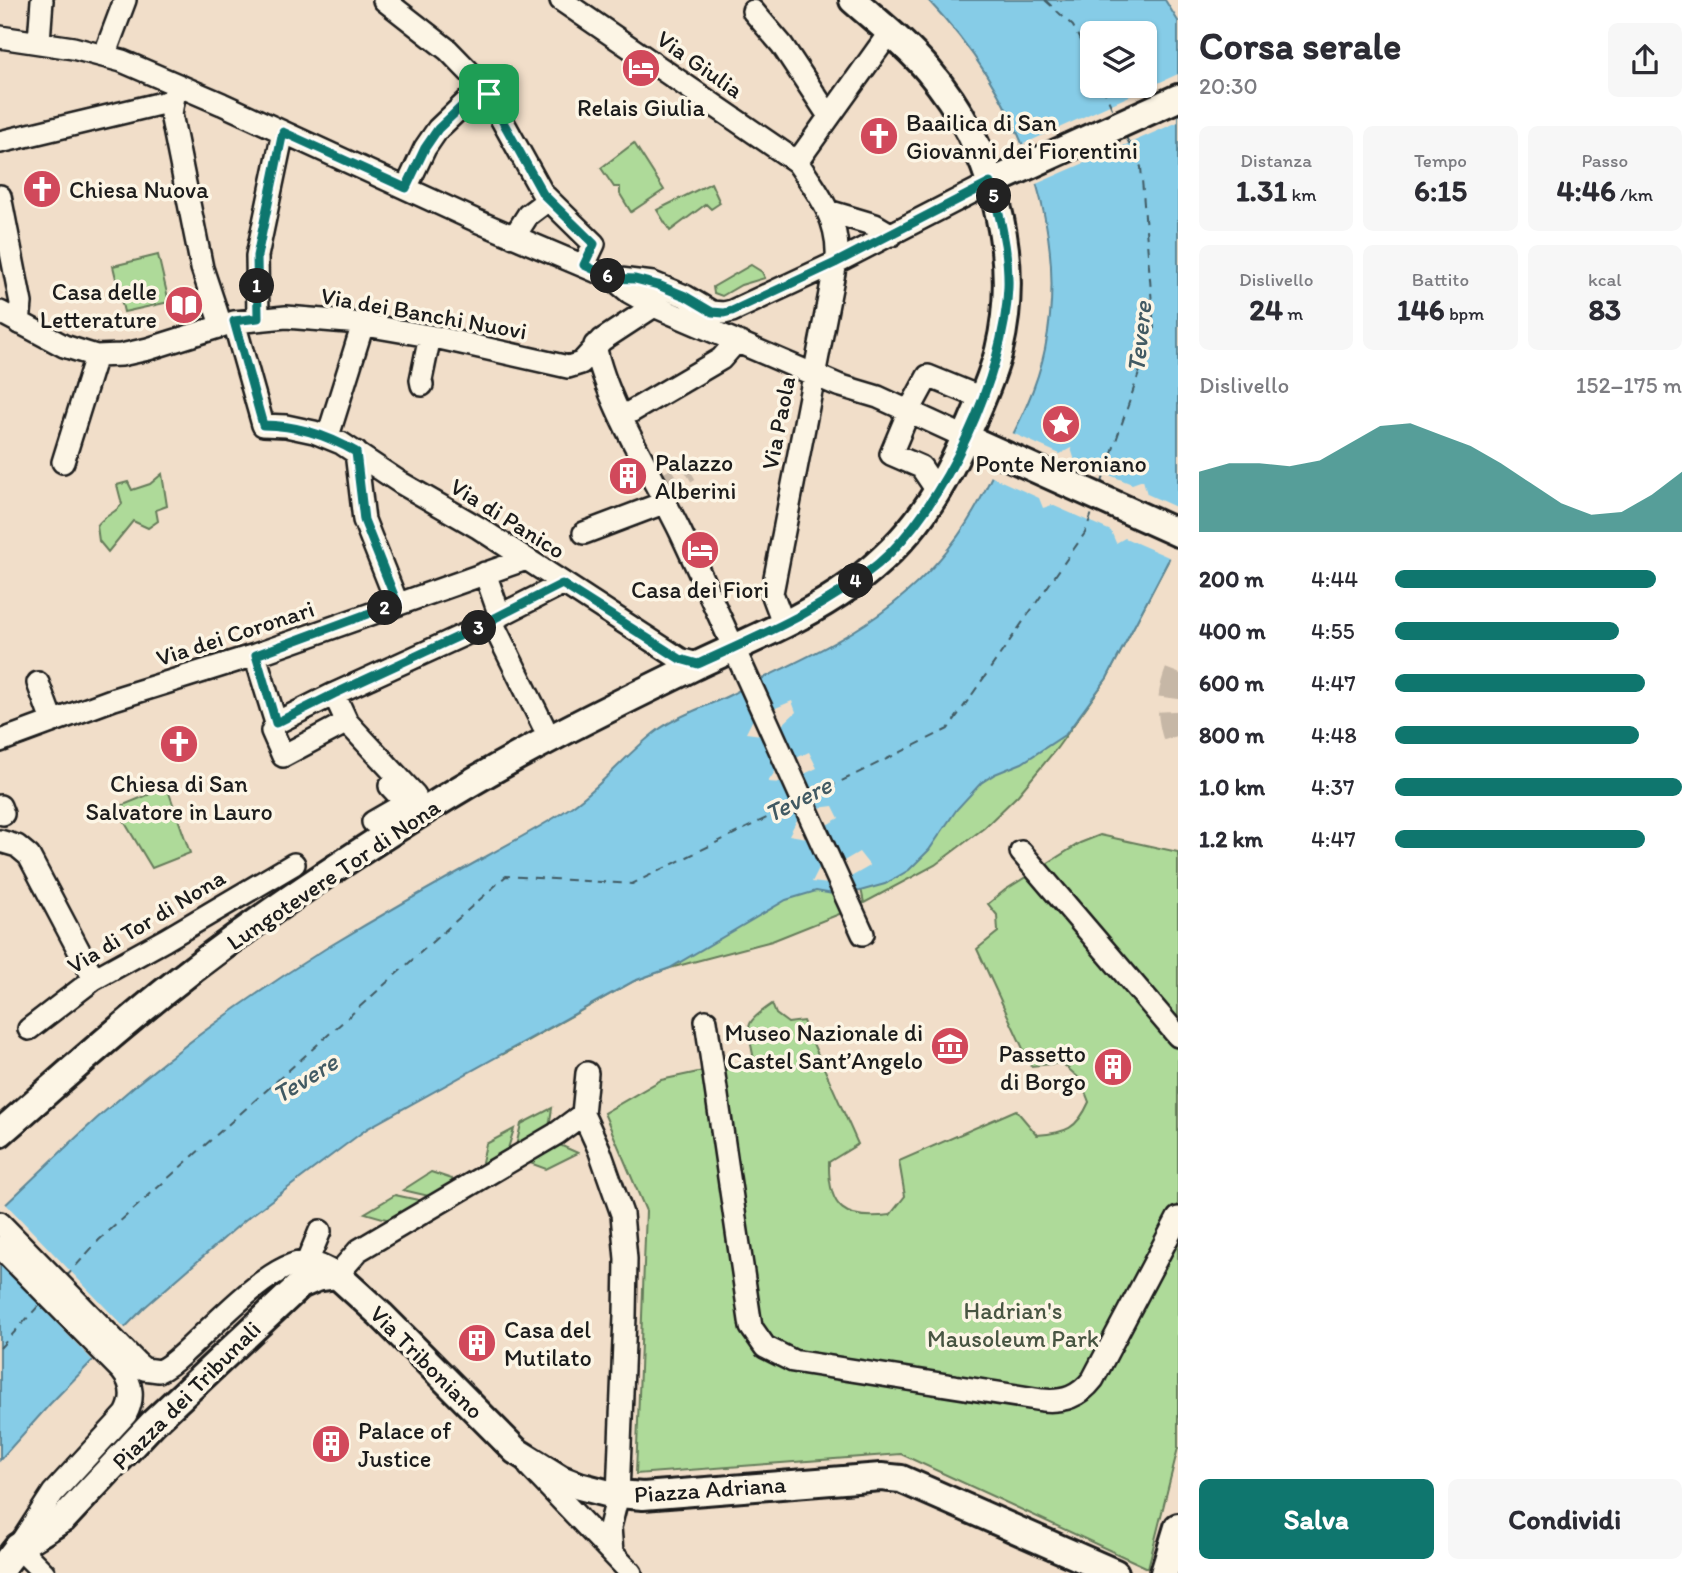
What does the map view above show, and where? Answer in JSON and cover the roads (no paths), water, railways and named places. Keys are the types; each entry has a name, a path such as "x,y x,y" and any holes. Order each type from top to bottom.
{"main road":[{"name":"Lungotevere Tor di Nona","path":"0,1133 129,1020 240,935 307,888 427,809 551,738 819,607 880,562 909,533 974,441 982,398 999,354 1008,289 1004,241 970,136 947,94 918,59 853,0"},
{"path":"984,179 1178,98"},
{"path":"974,441 1178,533"},
{"name":"Via Triboniano","path":"337,1275 390,1324 516,1451 568,1482 597,1492 618,1495"},
{"name":"Piazza dei Tribunali","path":"18,1548 63,1519 153,1423 300,1285 311,1279 337,1275"},
{"name":"Piazza Adriana","path":"618,1495 659,1495 746,1486 892,1478 914,1483 1115,1573"},
{"path":"1164,1573 1178,1527"},
{"path":"0,1570 18,1548"}],"street":[{"path":"39,41 42,0"},
{"path":"104,55 125,0"},
{"path":"384,0 442,44 483,86 539,189 594,244 584,265"},
{"name":"Via Giulia","path":"561,0 801,168"},
{"path":"753,11 782,46 829,116"},
{"path":"801,168 829,116 890,32"},
{"path":"0,37 39,41 104,55 172,93 283,132 514,237 584,265 612,278 654,306 736,342 850,377 878,397 974,441"},
{"path":"406,188 425,148 438,129 483,86"},
{"path":"0,142 172,93"},
{"path":"172,93 171,114 202,268 228,323"},
{"path":"258,318 257,256 283,132"},
{"name":"Via Paola","path":"784,625 772,593 816,367 837,241 828,211 801,168"},
{"path":"612,278 653,283 685,296 708,310 720,313 732,311 892,235 984,179"},
{"path":"0,196 21,303 19,323"},
{"path":"514,237 530,213 548,200"},
{"path":"828,211 875,225 892,235"},
{"path":"654,306 596,345 598,360 622,416 720,618 732,649 750,669 860,928"},
{"path":"0,312 64,346 96,356 63,462"},
{"name":"Via dei Banchi Nuovi","path":"96,356 141,351 228,323 258,318 306,318 363,324 568,367 580,363 596,345"},
{"name":"Via di Panico","path":"228,323 263,425 298,428 328,436 401,483 479,528 683,660 698,664"},
{"path":"328,436 363,324"},
{"path":"422,385 430,336"},
{"path":"622,416 722,359 736,342"},
{"path":"938,492 921,467 891,454 909,411 928,376 982,398"},
{"path":"356,452 364,520 397,603"},
{"path":"584,533 666,502"},
{"name":"Via dei Coronari","path":"0,741 52,721 256,655 526,559"},
{"path":"485,572 496,619 544,725"},
{"path":"347,727 283,756 272,731 276,723 496,619 562,584"},
{"path":"256,655 276,723"},
{"path":"38,683 52,721"},
{"path":"340,691 347,727 411,799 373,822"},
{"path":"0,841 25,851 94,979"},
{"path":"1021,852 1178,1036"},
{"name":"Via di Tor di Nona","path":"29,1030 94,979 294,864"},
{"path":"706,1021 750,1323 756,1338 765,1347 793,1361 1042,1400 1067,1399 1080,1393 1093,1380 1178,1218"},
{"path":"320,1231 307,1262 337,1275 359,1250 556,1134 583,1114 587,1073"},
{"name":"Piazza Adriana","path":"583,1114 618,1198 624,1237 625,1316 618,1495"},
{"path":"0,1223 130,1367"},
{"path":"0,1247 130,1367"},
{"name":"Piazza dei Tribunali","path":"18,1548 53,1493 126,1414 131,1394 130,1367 152,1371 166,1368 265,1280 288,1266 307,1262"},
{"name":"Via Triboniano","path":"516,1451 631,1573"},
{"path":"612,1553 610,1527 618,1495"},
{"name":"Piazza Adriana","path":"1012,1528 1035,1548 1081,1573"},
{"path":"18,1548 44,1573"}],"water":[{"name":"Tevere","path":"928,0 1165,0 1178,21 1178,537 1107,678 1066,734 1022,763 981,783 957,809 929,850 909,870 885,884 860,891 833,894 816,891 786,900 670,968 634,981 368,1128 245,1220 145,1307 50,1404 0,1460 0,1210 129,1090 239,1006 345,937 561,814 583,798 666,724 813,654 854,631 893,604 927,573 966,524 1032,393 1045,349 1051,301 1050,253 1042,207 1029,161 1010,117 987,75 959,36"}],"tunnel":[{"path":"659,488 690,470"},
{"path":"1178,673 1171,708 1178,743"}],"place":[{"name":"Relais Giulia","path":"641,68"},
{"name":"Baailica di San Giovanni dei Fiorentini","path":"879,136"},
{"name":"Chiesa Nuova","path":"42,189"},
{"name":"Casa delle Letterature","path":"184,305"},
{"name":"Ponte Neroniano","path":"1061,424"},
{"name":"Palazzo Alberini","path":"628,476"},
{"name":"Casa dei Fiori","path":"700,550"},
{"name":"Chiesa di San Salvatore in Lauro","path":"179,744"},
{"name":"Museo Nazionale di Castel Sant’Angelo","path":"950,1046"},
{"name":"Passetto di Borgo","path":"1113,1067"},
{"name":"Casa del Mutilato","path":"477,1343"},
{"name":"Palace of Justice","path":"331,1444"}],"park label":[{"name":"Hadrian's Mausoleum Park","path":"1013,1324"}]}
